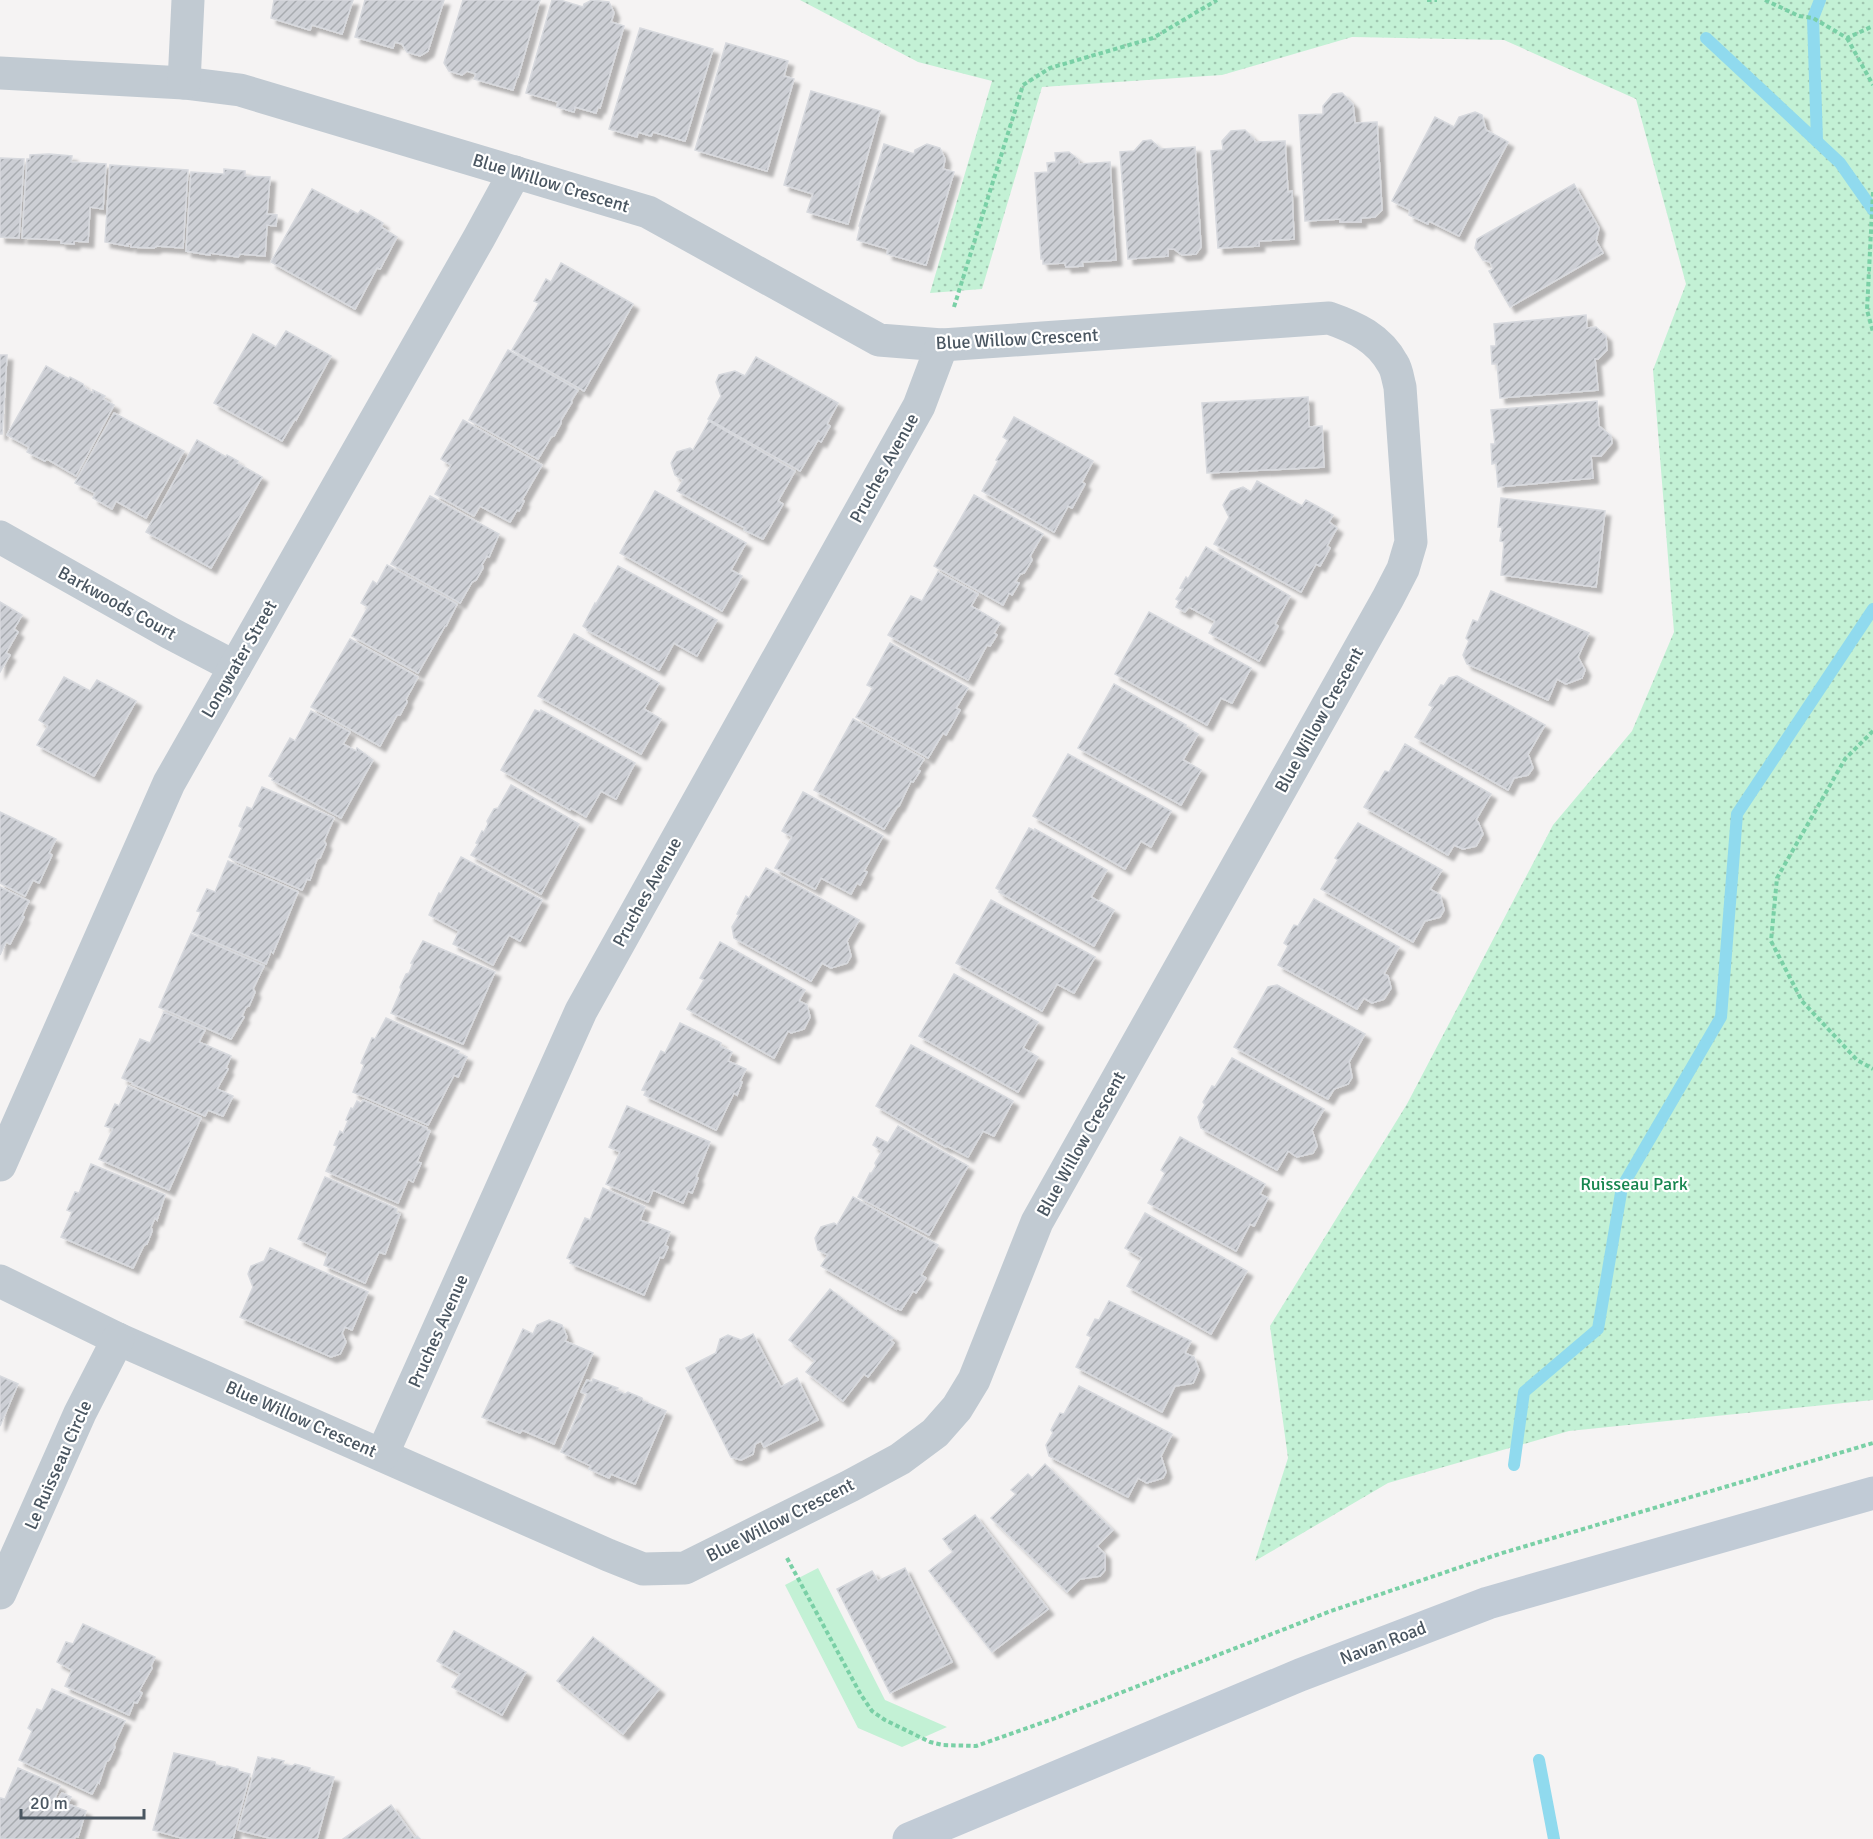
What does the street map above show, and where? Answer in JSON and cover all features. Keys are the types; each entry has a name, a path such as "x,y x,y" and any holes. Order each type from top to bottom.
{"main road":[{"name":"Navan Road","path":"909,1839 1300,1675 1488,1603 1873,1493"}],"street":[{"path":"184,83 188,0"},
{"name":"Blue Willow Crescent","path":"0,73 184,83 240,90 515,171 648,212 879,340 942,345 1329,318 1354,327 1377,342 1394,364 1400,387 1411,542 1403,569 1388,598 1037,1222 974,1380 957,1408 935,1433 900,1459 850,1486 686,1568 643,1569 118,1339 0,1281"},
{"name":"Longwater Street","path":"0,1165 169,783 515,171"},
{"name":"Pruches Avenue","path":"382,1455 581,1011 919,406 942,345"},
{"name":"Barkwoods Court","path":"0,537 235,667"},
{"name":"Le Ruisseau Circle","path":"0,1593 80,1413 118,1339"}],"path":[{"path":"942,345 1023,85 1050,68 1153,38 1217,0"},
{"path":"1427,0 1437,0"},
{"path":"1766,0 1799,16 1813,18 1847,38 1873,85"},
{"path":"1847,38 1873,26"},
{"path":"1873,192 1867,310 1873,332"},
{"path":"1873,731 1845,759 1777,878 1772,941 1802,1001 1857,1060 1873,1069"},
{"path":"769,1526 861,1695 872,1711 885,1720 930,1742 943,1745 976,1746"}],"green space":[{"name":"Ruisseau Park","path":"800,0 1873,0 1873,1400 1569,1431 1388,1483 1255,1561 1288,1458 1270,1326 1407,1104 1553,825 1632,731 1674,632 1653,370 1686,284 1636,99 1504,40 1352,37 1222,75 1042,87 982,289 930,293 992,81 918,62"},
{"path":"818,1568 885,1700 947,1727 902,1747 858,1728 785,1585"}],"building":[{"path":"274,0 353,0 342,34 312,25 310,30 271,18"},
{"path":"365,0 444,0 428,51 420,56 407,52 402,44 395,42 393,48 355,37"},
{"path":"463,0 540,0 513,90 474,79 476,74 467,71 462,75 449,71 444,63"},
{"path":"552,0 583,7 592,0 609,2 614,13 611,22 624,26 600,108 598,107 596,113 575,107 574,112 557,107 558,102 526,93"},
{"path":"640,28 713,49 685,141 653,132 651,136 638,132 637,137 609,129"},
{"path":"726,43 788,61 784,76 794,79 767,171 695,150"},
{"path":"811,91 880,111 848,224 807,212 813,194 784,185"},
{"path":"1342,93 1353,104 1355,123 1377,122 1382,210 1375,217 1361,218 1361,222 1340,222 1340,219 1305,221 1299,115 1323,114 1323,106 1333,94"},
{"path":"1475,112 1482,115 1486,130 1508,142 1459,236 1429,221 1428,224 1409,215 1410,210 1392,201 1435,117 1454,127 1459,117"},
{"path":"1245,130 1255,142 1285,141 1288,192 1292,191 1294,239 1259,241 1259,246 1218,248 1211,151 1223,150 1222,141 1231,131"},
{"path":"1151,140 1161,149 1195,147 1201,247 1196,254 1182,255 1174,249 1168,249 1168,256 1128,259 1120,152 1134,151 1143,141"},
{"path":"884,144 914,154 915,150 927,144 940,148 945,159 943,169 954,172 926,265 887,254 888,249 857,240 859,226"},
{"path":"1069,152 1079,160 1079,164 1110,162 1116,260 1082,262 1083,266 1066,267 1065,263 1043,264 1035,173 1048,172 1047,163 1056,162 1055,153"},
{"path":"30,155 72,156 71,162 106,164 103,209 90,207 88,242 74,241 74,244 61,243 61,240 22,238 27,159 30,159"},
{"path":"0,158 24,159 19,238 0,237"},
{"path":"110,165 188,170 183,248 131,247 131,244 127,244 128,246 105,242"},
{"path":"224,169 245,171 245,176 270,177 267,214 277,215 276,226 267,225 265,256 240,254 238,257 186,251 191,172 224,174"},
{"path":"1574,184 1599,228 1596,241 1603,253 1510,307 1489,271 1493,269 1490,262 1483,260 1475,248 1477,239"},
{"path":"312,189 358,214 361,210 383,223 381,227 397,237 355,309 271,262"},
{"path":"561,263 633,304 584,391 512,350 539,303 534,301 546,279 551,282"},
{"path":"1586,315 1587,328 1596,327 1606,336 1607,350 1595,359 1598,390 1500,398 1497,364 1492,364 1491,346 1496,346 1494,324"},
{"path":"286,331 331,356 282,441 214,403 253,334 276,347"},
{"path":"508,350 578,390 554,436 551,437 538,459 469,420"},
{"path":"0,355 7,355 2,434 0,434"},
{"path":"756,357 838,403 827,424 830,426 821,442 818,440 800,471 708,419 721,396 716,382 719,375 735,371 745,376"},
{"path":"46,366 83,384 93,393 93,390 105,396 103,399 114,405 76,476 47,459 45,461 27,452 29,447 7,435"},
{"path":"1308,397 1309,427 1322,426 1324,467 1207,473 1202,403"},
{"path":"1597,401 1599,426 1611,436 1612,443 1601,456 1591,456 1593,478 1498,487 1496,463 1492,464 1491,444 1495,444 1491,410"},
{"path":"114,413 184,451 146,518 116,501 112,509 93,498 95,493 75,483"},
{"path":"1014,417 1093,461 1082,482 1085,484 1072,508 1068,506 1054,532 982,491 1008,440 1003,437"},
{"path":"463,420 542,465 522,500 524,501 519,511 517,510 510,522 480,506 474,516 435,494 451,465 441,459"},
{"path":"709,421 795,471 778,501 783,504 763,539 677,491 683,480 675,475 671,463 677,452 690,448 693,450"},
{"path":"197,440 226,457 227,455 238,461 237,463 262,477 211,568 146,532"},
{"path":"1257,481 1302,506 1306,500 1333,515 1329,522 1337,528 1327,546 1330,548 1320,566 1316,564 1301,592 1214,544 1229,517 1223,505 1231,491 1243,487 1251,492"},
{"path":"655,491 746,543 731,570 742,576 722,611 620,553"},
{"path":"974,495 1043,534 1030,556 1032,560 1024,573 1020,574 1015,582 1019,583 1012,595 1009,593 1003,605 934,566"},
{"path":"430,496 499,534 489,557 487,556 482,564 483,568 460,603 391,564"},
{"path":"1501,498 1605,511 1596,587 1501,575 1504,542 1500,541 1502,527 1498,527"},
{"path":"1206,547 1290,596 1275,624 1278,626 1259,661 1209,633 1215,621 1189,607 1185,612 1176,607 1179,601 1176,599 1183,589 1180,588 1186,577 1188,579"},
{"path":"387,565 457,604 418,673 352,636 368,607 361,603 373,581 377,584"},
{"path":"618,566 717,620 697,656 674,643 659,670 583,626"},
{"path":"938,572 978,594 971,606 1000,623 994,633 997,635 990,646 987,645 968,680 888,635 911,596 922,601"},
{"path":"1491,591 1589,633 1578,657 1585,670 1582,678 1566,684 1557,679 1548,700 1467,664 1463,655 1469,641 1466,638 1473,620 1478,622"},
{"path":"0,602 22,615 14,629 18,632 6,653 10,655 0,672"},
{"path":"1149,612 1251,668 1232,703 1221,698 1207,725 1115,674"},
{"path":"574,634 659,683 644,709 661,719 641,754 538,696"},
{"path":"350,639 418,677 400,715 397,715 380,746 311,707"},
{"path":"890,643 968,688 956,708 960,710 946,735 943,733 928,758 856,717 873,688 867,685"},
{"path":"1457,676 1545,725 1528,754 1533,768 1528,775 1514,778 1508,790 1415,737 1433,707 1429,705 1441,685 1444,686 1449,678"},
{"path":"64,677 90,691 97,680 136,701 94,776 37,745 48,726 39,720"},
{"path":"1114,684 1198,734 1183,760 1201,770 1181,805 1078,748"},
{"path":"535,710 540,712 541,710 635,763 616,799 601,791 586,817 501,770"},
{"path":"311,711 350,732 343,744 356,751 357,748 373,760 341,818 272,780 273,778 269,776 290,738 295,741"},
{"path":"853,719 924,759 917,770 920,771 913,782 911,781 884,829 814,790"},
{"path":"1405,744 1491,794 1476,820 1483,834 1476,846 1463,849 1454,845 1448,855 1364,807 1385,771 1389,772"},
{"path":"1068,754 1171,811 1151,847 1141,841 1125,869 1033,816"},
{"path":"511,785 579,824 541,894 471,855 482,831 484,832 488,824 487,821 494,809 498,808"},
{"path":"262,787 334,818 324,841 326,844 320,858 317,859 310,880 307,879 302,890 229,857 242,828 239,826 247,807 252,809"},
{"path":"803,792 883,836 864,871 867,872 860,885 857,883 851,894 821,878 815,889 775,868 792,837 782,831"},
{"path":"0,812 56,839 49,853 52,855 39,883 33,880 25,896 0,883"},
{"path":"1358,823 1442,870 1430,889 1440,895 1444,910 1440,917 1425,921 1413,942 1321,889 1338,860 1335,858"},
{"path":"1029,828 1035,831 1035,829 1107,870 1091,897 1114,910 1094,946 999,892 1001,891 996,888"},
{"path":"461,857 542,900 520,941 509,935 493,965 453,944 459,931 429,915 439,893 441,894"},
{"path":"228,861 298,892 273,953 271,951 266,964 192,932 201,912 197,911 207,889 215,892"},
{"path":"766,868 859,920 847,941 851,956 847,963 831,968 822,963 811,981 734,938 732,927 739,915 737,914 746,896 749,898"},
{"path":"0,887 29,901 22,916 24,917 10,944 6,942 0,955"},
{"path":"1314,899 1399,947 1384,974 1388,976 1391,988 1384,999 1372,1003 1364,998 1357,1009 1278,965 1288,946 1284,943 1294,925 1298,926"},
{"path":"991,900 1095,957 1074,993 1057,984 1042,1011 956,963"},
{"path":"191,934 264,966 253,989 255,992 249,1006 246,1007 242,1016 244,1017 231,1039 159,1007"},
{"path":"423,941 495,972 463,1044 391,1013 401,990 400,987"},
{"path":"720,942 805,990 799,1001 807,1005 810,1017 804,1029 791,1033 788,1031 774,1058 687,1009 704,980 700,978"},
{"path":"954,974 1038,1022 1023,1048 1038,1057 1018,1092 919,1036"},
{"path":"1277,985 1365,1034 1349,1062 1352,1077 1348,1084 1334,1089 1328,1099 1234,1047 1268,987"},
{"path":"164,1012 205,1030 199,1042 231,1056 226,1068 228,1069 217,1089 233,1096 223,1116 208,1110 205,1116 122,1078 140,1039 150,1043"},
{"path":"386,1018 459,1051 458,1053 467,1057 458,1077 454,1075 428,1125 353,1092 364,1065 361,1063 372,1038 375,1039"},
{"path":"680,1023 721,1043 720,1046 732,1052 728,1061 746,1069 737,1095 734,1093 716,1130 644,1095 646,1091 642,1090 661,1051 665,1053"},
{"path":"911,1045 1013,1101 994,1136 983,1131 968,1157 946,1147 876,1106"},
{"path":"1232,1058 1324,1109 1312,1130 1317,1146 1313,1153 1297,1157 1288,1151 1277,1170 1201,1128 1198,1117 1205,1105 1203,1102"},
{"path":"128,1086 201,1118 169,1190 99,1159 113,1129 105,1126 115,1104 119,1106"},
{"path":"363,1100 430,1131 417,1162 421,1163 413,1182 408,1179 398,1203 326,1171 337,1146 334,1145 340,1131 343,1133 351,1108 353,1109 357,1101 361,1103"},
{"path":"627,1106 710,1142 692,1193 688,1191 683,1203 653,1190 648,1202 606,1184 620,1152 609,1147"},
{"path":"898,1126 968,1166 929,1235 858,1197 882,1151 873,1145 877,1137 888,1143"},
{"path":"1180,1137 1265,1184 1260,1194 1268,1198 1254,1226 1250,1224 1236,1251 1148,1203 1165,1173 1161,1170"},
{"path":"91,1164 165,1195 157,1220 155,1218 151,1227 152,1231 147,1244 144,1245 133,1268 61,1237 72,1212 67,1210 75,1192 79,1193"},
{"path":"325,1177 397,1209 396,1213 400,1214 385,1254 379,1252 365,1283 324,1265 328,1253 298,1239"},
{"path":"603,1188 645,1207 640,1220 670,1232 665,1245 668,1247 663,1258 660,1257 644,1295 570,1263 572,1260 567,1258 585,1218 590,1220"},
{"path":"853,1197 938,1245 921,1275 926,1278 916,1293 913,1291 901,1310 821,1266 828,1255 818,1250 815,1238 821,1227 834,1223 837,1225"},
{"path":"1145,1213 1247,1271 1211,1334 1127,1286 1142,1258 1125,1248"},
{"path":"270,1248 368,1292 352,1330 345,1327 342,1333 346,1342 340,1354 331,1357 240,1317 253,1287 248,1274 251,1266 264,1261"},
{"path":"830,1289 893,1338 890,1340 894,1343 868,1377 864,1374 843,1401 806,1372 815,1361 789,1340"},
{"path":"1109,1301 1191,1341 1185,1353 1194,1357 1199,1370 1193,1383 1175,1386 1162,1412 1076,1367 1091,1337 1087,1335 1095,1319 1099,1320"},
{"path":"549,1320 562,1325 567,1337 565,1341 593,1353 554,1444 522,1430 520,1433 482,1417 523,1329 533,1334 537,1325"},
{"path":"753,1334 781,1387 797,1378 818,1420 764,1447 761,1441 755,1444 753,1454 741,1460 731,1457 686,1368 716,1353 720,1339 728,1335 741,1340"},
{"path":"0,1376 18,1384 0,1426"},
{"path":"593,1379 618,1388 616,1390 625,1394 628,1392 642,1398 643,1401 666,1411 635,1484 611,1474 609,1478 589,1469 591,1466 561,1452 587,1394 581,1392 587,1380 592,1382"},
{"path":"1079,1386 1172,1434 1161,1456 1166,1472 1163,1478 1147,1483 1138,1478 1128,1497 1049,1456 1046,1445 1053,1433 1051,1430 1060,1413 1064,1414"},
{"path":"1045,1464 1113,1530 1097,1546 1105,1554 1105,1570 1100,1576 1080,1579 1067,1592 991,1518 1016,1494 1011,1490 1028,1474 1032,1478"},
{"path":"975,1515 1048,1609 992,1652 929,1571 953,1552 943,1539"},
{"path":"905,1568 952,1662 890,1693 837,1589 872,1571 878,1581"},
{"path":"83,1624 155,1657 152,1668 139,1691 142,1693 137,1703 134,1702 129,1715 65,1686 72,1670 57,1662 66,1642 73,1644"},
{"path":"454,1631 526,1672 502,1715 452,1687 460,1674 437,1661"},
{"path":"593,1637 659,1689 623,1734 557,1681"},
{"path":"52,1689 125,1721 99,1783 92,1794 19,1760 32,1731 28,1728 37,1709 42,1711"},
{"path":"174,1753 215,1762 216,1765 227,1766 250,1774 233,1839 185,1839 153,1830"},
{"path":"258,1757 284,1761 282,1764 292,1766 295,1764 310,1768 309,1771 334,1777 317,1839 273,1839 238,1830"},
{"path":"18,1768 60,1786 55,1798 58,1799 62,1793 71,1797 68,1804 86,1811 78,1837 74,1839 0,1839 0,1798 5,1799"},
{"path":"391,1805 415,1838 417,1836 420,1839 343,1839"}],"waterway":[{"path":"1817,141 1813,18 1820,0"},
{"path":"1706,38 1840,163 1873,210"},
{"path":"1514,1465 1524,1392 1598,1329 1622,1187 1721,1017 1737,814 1873,609"},
{"path":"1539,1760 1554,1839"}]}
